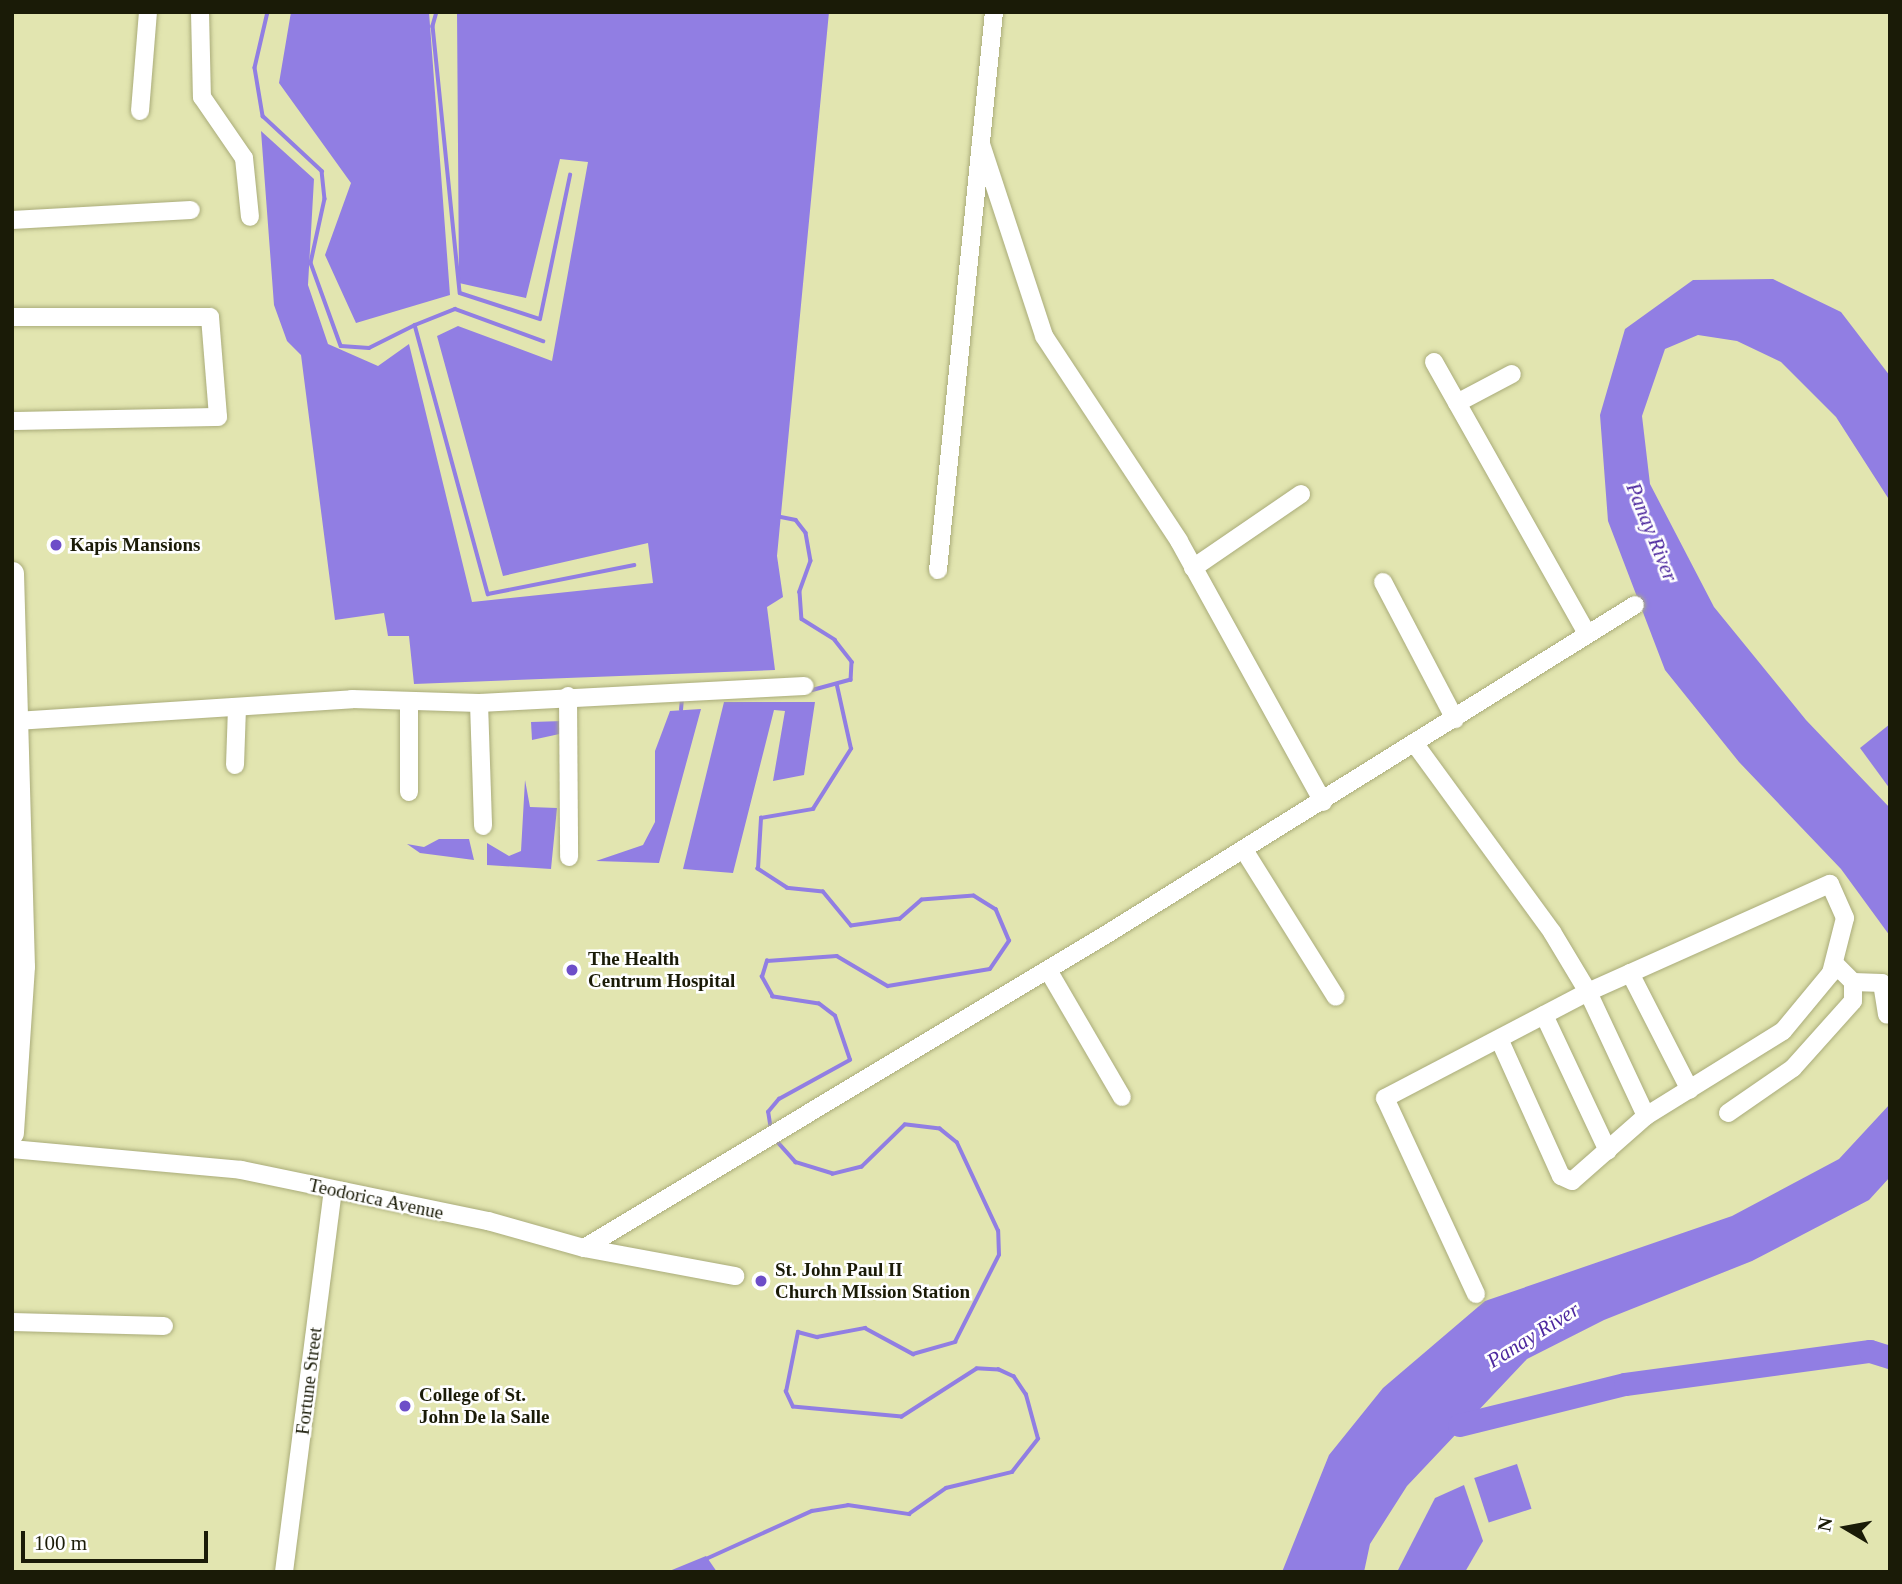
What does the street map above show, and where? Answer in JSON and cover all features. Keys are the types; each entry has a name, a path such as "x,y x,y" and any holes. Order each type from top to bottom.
{"main road":[{"path":"12,573 17,966 12,1133"}],"street":[{"path":"139,111 148,12"},
{"path":"201,12 202,97 244,158 250,217"},
{"path":"938,570 994,12"},
{"path":"981,145 1044,336 1086,392 1193,568 1323,802"},
{"path":"12,220 191,210"},
{"path":"12,317 210,317 218,417 12,421"},
{"path":"1434,362 1587,634"},
{"path":"1457,403 1512,374"},
{"path":"1193,568 1301,494"},
{"path":"1383,582 1455,719"},
{"path":"584,1248 1048,970 1323,802 1635,606"},
{"path":"15,733 237,708 409,701 479,703 568,696 805,686"},
{"path":"568,696 569,857"},
{"path":"409,701 409,792"},
{"path":"479,703 483,826"},
{"path":"235,765 237,708"},
{"path":"1415,744 1588,992 1646,1116"},
{"path":"1244,850 1336,996"},
{"path":"1476,1294 1385,1098 1588,992 1830,884 1845,918 1835,964 1783,1031 1646,1116 1572,1181 1561,1176 1499,1039"},
{"path":"1835,964 1853,982 1882,983 1888,1014"},
{"path":"1048,970 1122,1097"},
{"path":"1630,973 1690,1090"},
{"path":"1728,1114 1793,1068 1853,1001 1853,982"},
{"path":"1544,1015 1608,1151"},
{"name":"Teodorica Avenue","path":"12,1149 241,1170 488,1221 584,1248 735,1276"},
{"name":"Fortune Street","path":"284,1572 333,1191"},
{"path":"12,1322 164,1326"}],"water":[{"path":"291,12 429,12 450,295 356,323 325,255 351,183 279,83"},
{"path":"457,12 829,12 777,556 783,597 767,607 775,670 414,684 409,636 388,636 384,613 335,620 301,355 287,341 274,305 261,131 314,179 308,285 328,344 378,366 409,344 472,602 653,583 648,543 503,576 437,336 458,326 552,361 588,162 560,159 526,298 459,283"},
{"name":"Panay River","path":"1773,279 1841,312 1890,376 1890,501 1836,417 1781,362 1737,341 1698,335 1665,349 1642,416 1650,484 1714,607 1806,720 1890,808 1890,936 1841,869 1739,762 1665,670 1608,521 1600,415 1625,329 1693,280"},
{"path":"724,702 815,702 804,775 773,781 785,711 774,710 733,873 683,869"},
{"path":"701,709 659,863 596,861 643,845 655,822 655,751 670,711"},
{"path":"564,721 564,733 532,740 531,722"},
{"path":"1890,724 1890,789 1860,748"},
{"path":"525,780 530,807 557,808 551,869 487,865 487,843 509,856 521,851"},
{"path":"439,839 469,839 474,860 420,853 407,844 424,847"},
{"name":"Panay River","path":"1890,1104 1890,1177 1869,1200 1752,1261 1604,1320 1527,1359 1407,1486 1370,1544 1364,1572 1282,1572 1329,1455 1383,1388 1485,1301 1732,1216 1839,1159"},
{"path":"1517,1464 1532,1509 1489,1523 1474,1478"},
{"path":"1464,1485 1483,1541 1465,1572 1397,1572 1435,1498"},
{"path":"706,1556 717,1572 667,1572"}],"waterway":[{"path":"268,12 255,68 263,116 322,171 325,199 311,263 341,346 369,348 415,325 488,594 634,565"},
{"path":"437,12 433,26 460,293 540,319 570,175"},
{"path":"415,325 455,309 543,341"},
{"path":"781,517 796,520 806,533 811,561 800,592 802,619 835,640 852,662 851,680 807,692"},
{"path":"771,1130 768,1112 779,1099 850,1060 835,1016 819,1004 773,997 762,977 767,961 837,956 888,986 990,969 1009,941 996,910 974,896 922,900 900,919 851,926 823,892 787,888 758,869 761,818 813,809 851,749 837,686"},
{"path":"681,710 682,699"},
{"path":"706,1559 812,1511 848,1505 909,1514 946,1488 1012,1472 1038,1439 1026,1395 1014,1377 999,1370 977,1369 902,1417 793,1407 786,1392 798,1332 817,1337 865,1328 913,1354 955,1342 999,1255 998,1231 957,1143 940,1129 905,1125 862,1167 833,1174 796,1163 775,1140"},
{"path":"1459,1425 1625,1384 1870,1351 1890,1357"}],"place":[{"name":"Kapis Mansions","path":"56,545"},
{"name":"The Health Centrum Hospital","path":"572,970"},
{"name":"St. John Paul II Church MIssion Station","path":"761,1281"},
{"name":"College of St. John De la Salle","path":"405,1406"}]}
